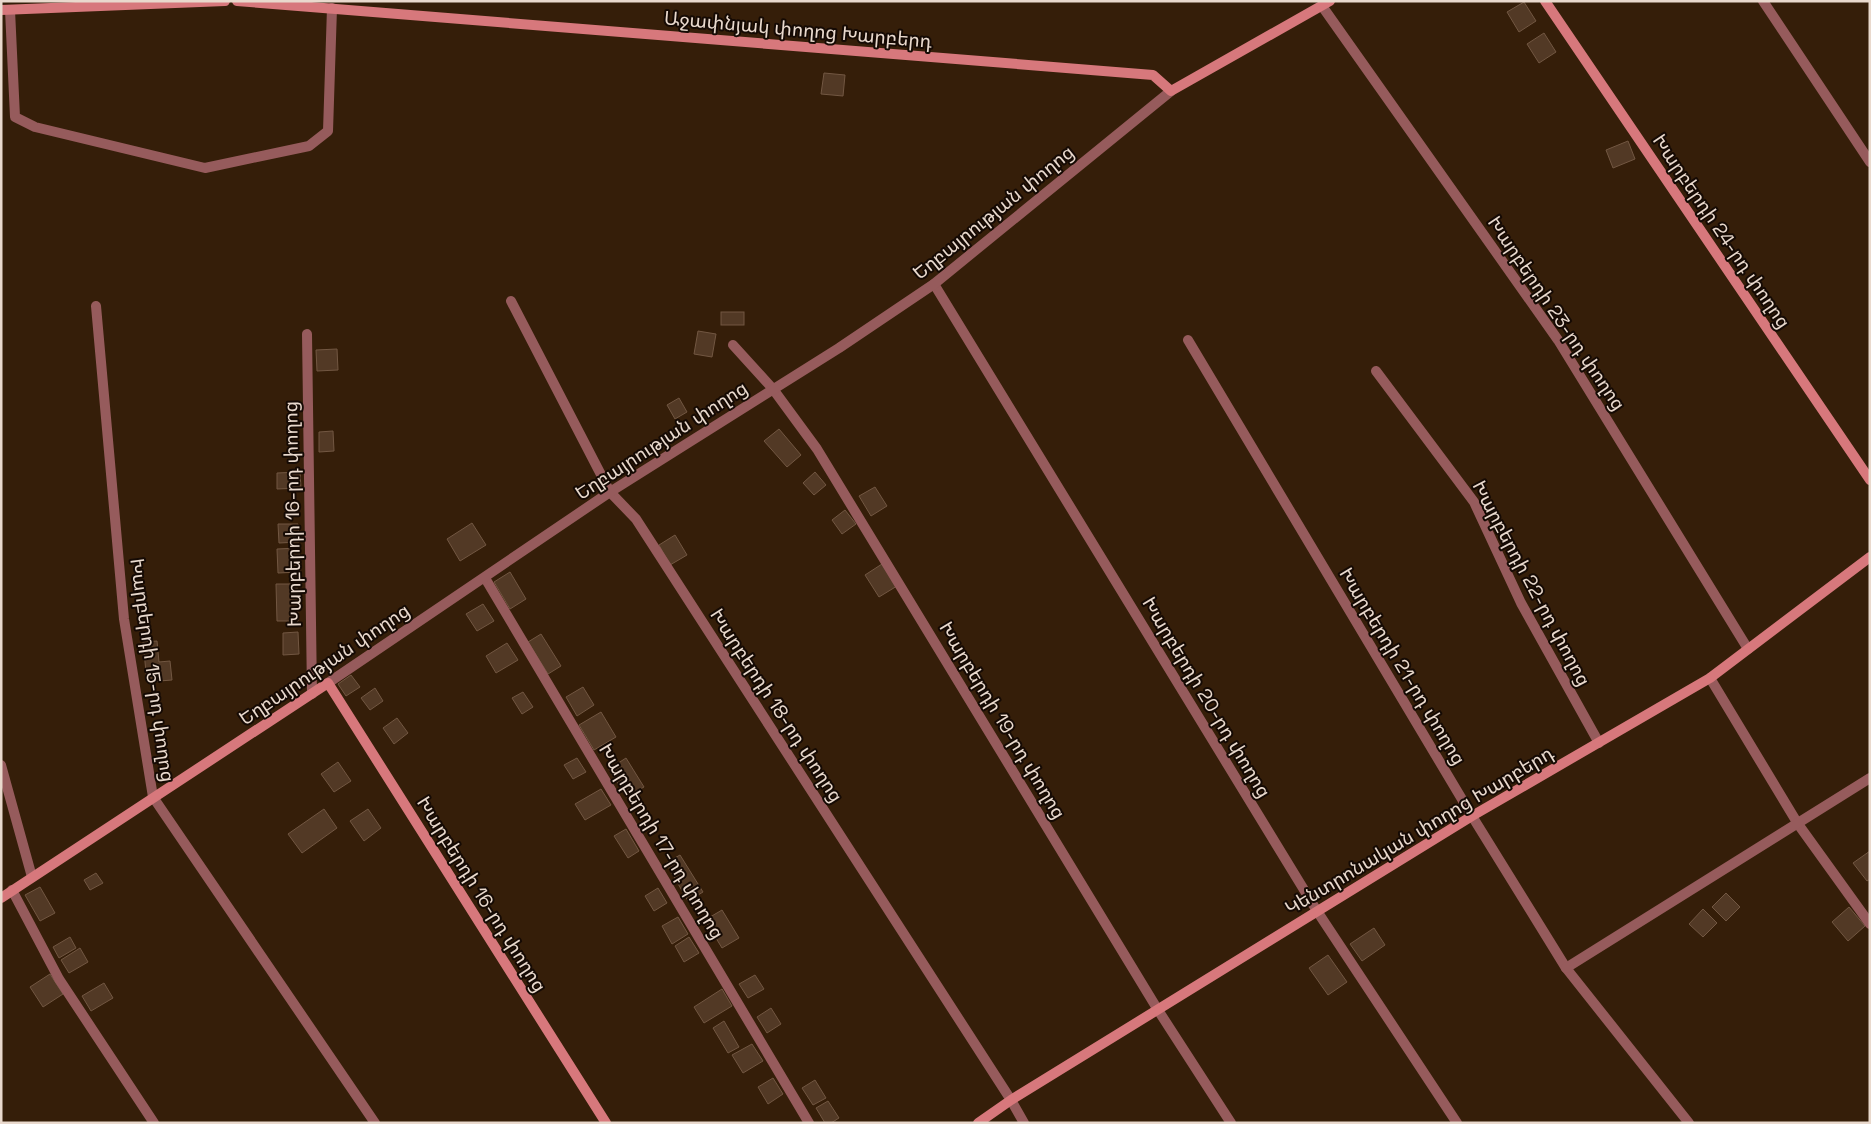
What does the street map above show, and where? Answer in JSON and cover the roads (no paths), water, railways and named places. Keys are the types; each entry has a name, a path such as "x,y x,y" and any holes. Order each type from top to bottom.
{"street":[{"path":"225,1 6,10 16,117 35,127 205,168 309,146 328,131 332,8"},
{"name":"Աջափնյակ փողոց Խարբերդ","path":"237,1 1152,76 1171,91"},
{"name":"Խարբերդի 24-րդ փողոց","path":"1545,1 1870,480"},
{"path":"1763,1 1870,162"},
{"name":"Եղբայրության փողոց","path":"1,898 312,694 610,492 839,348 934,284 1171,91 1326,4"},
{"name":"Խարբերդի 23-րդ փողոց","path":"1326,4 1558,340 1748,648"},
{"name":"Խարբերդի 20-րդ փողոց","path":"934,284 1317,911 1458,1123"},
{"name":"Խարբերդի 18-րդ փողոց","path":"511,302 610,492 636,519 1024,1123"},
{"name":"Խարբերդի 15-րդ փողոց","path":"96,306 124,619 153,797 375,1123"},
{"name":"Խարբերդի 16-րդ փողոց","path":"307,334 312,694"},
{"name":"Խարբերդի 21-րդ փողոց","path":"1188,340 1472,816 1566,968 1689,1123"},
{"name":"Խարբերդի 19-րդ փողոց","path":"733,345 773,389 817,448 1158,1010 1231,1123"},
{"name":"Խարբերդի 22-րդ փողոց","path":"1376,371 1474,502 1521,602 1598,743"},
{"name":"Կենտրոնական փողոց Խարբերդ","path":"978,1123 1011,1100 1472,816 1710,678 1870,557"},
{"name":"Խարբերդի 17-րդ փողոց","path":"485,578 809,1123"},
{"path":"1710,678 1798,824 1870,924"},
{"name":"Խարբերդի 16-րդ փողոց","path":"328,683 606,1123"},
{"path":"1,765 32,877"},
{"path":"1566,968 1870,778"},
{"path":"12,890 59,979 154,1123"}]}
